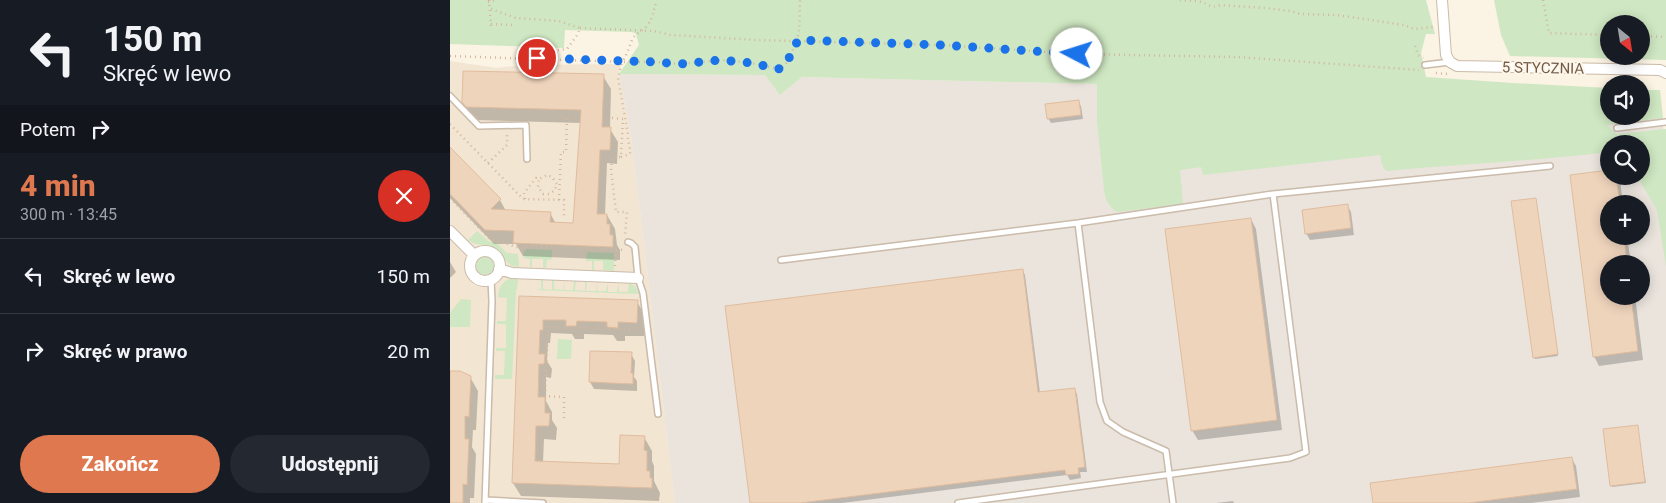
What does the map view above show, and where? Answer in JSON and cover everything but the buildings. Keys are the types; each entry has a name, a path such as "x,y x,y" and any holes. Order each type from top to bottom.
{"street":[{"path":"1442,0 1446,55 1450,62"},
{"name":"5 STYCZNIA","path":"1450,62 1457,66 1660,70 1666,73"},
{"path":"450,231 474,255"},
{"path":"482,252 491,252 498,260 499,269 498,274 490,280 480,281 473,275 470,261 474,255 482,252"},
{"path":"499,269 512,273 638,278"}],"lane":[{"path":"1425,66 1450,62"},
{"path":"450,96 479,126 526,125 527,159"},
{"path":"1617,128 1666,122"},
{"path":"781,260 1078,223 1273,194 1550,166"},
{"path":"958,503 1290,458 1306,452 1273,194"},
{"path":"1078,223 1100,402 1107,421 1123,432 1166,451 1173,503"},
{"path":"628,242 635,247 638,278 643,293 658,414"},
{"path":"490,280 492,301 486,502 543,503"}],"path":[{"path":"496,0 489,1 491,25 514,25"},
{"path":"450,198 490,239 520,248 530,246 625,250 626,212 616,212 611,170 612,156 621,157 630,154 618,71 630,50 632,39 645,28 654,16 657,0"},
{"path":"450,56 680,64 721,60 751,63 780,69 786,64 798,40 801,23 800,0"},
{"path":"1180,0 1202,2 1209,7 1220,5 1265,8 1300,14 1337,15 1404,25 1414,29 1433,27 1439,29 1441,35 1446,40"},
{"path":"1543,0 1550,34 1600,35"},
{"path":"491,9 516,18 559,21 580,28 640,32 654,31 671,35 756,40 942,45 1077,54 1237,57 1417,69 1426,73"},
{"path":"520,58 526,54 567,49 580,28"},
{"path":"1650,36 1666,37"},
{"path":"559,200 558,186 561,152 566,152 567,117 578,117"},
{"path":"612,118 623,119 621,157"},
{"path":"450,124 525,199 564,200 564,219"},
{"path":"488,163 507,145 507,125"},
{"path":"525,199 524,193 536,178 550,176 555,179 558,186"},
{"path":"539,179 538,187 541,192 546,194 552,193 558,186"},
{"path":"546,194 546,199"},
{"path":"615,277 616,250"},
{"path":"564,418 564,397 546,396 548,327 633,329"}],"shaded area":[{"path":"450,61 496,68 526,65 621,64 619,74 631,136 675,503 450,503"},
{"path":"619,74 765,75 780,95 802,77 1097,84 1600,115 1600,125 1650,125 1650,104 1659,93 1666,151 1666,503 675,503 631,136"}],"green space":[{"path":"450,0 1426,0 1435,34 1426,34 1421,53 1426,77 1600,88 1600,125 1607,125 1617,134 1666,129 1666,266 1657,210 1650,195 1642,185 1650,185 1650,135 1600,135 1600,153 1387,171 1383,166 1380,155 1203,175 1201,167 1180,170 1183,204 1117,212 1108,203 1104,190 1097,121 1097,84 802,77 780,95 765,75 619,74 639,45 636,34 632,32 565,30 564,48 450,44"},
{"path":"1494,0 1666,0 1666,60 1650,60 1650,15 1600,15 1600,58 1510,56 1501,35"},
{"path":"1650,90 1660,90 1663,118 1650,120"},
{"path":"477,231 488,241 498,244 507,253 518,254 519,267 508,263 495,248 475,244 468,240"},
{"path":"527,249 552,250 552,259 547,260 546,268 543,268 543,259 532,259 532,268 530,267 530,259 523,258 524,252"},
{"path":"587,252 614,253 614,271 603,270 603,261 594,261 594,270 592,270 592,261 586,261"},
{"path":"481,257 489,257 494,262 492,273 481,275 476,270 476,262"},
{"path":"509,279 518,279 512,379 495,379 495,375 504,375 505,351 496,351 496,348 506,348 506,324 497,324 497,321 506,321 507,298 498,297 498,294 502,284"},
{"path":"541,280 543,280 543,289 552,290 552,280 554,280 554,289 563,290 565,281 564,290 573,290 574,281 576,281 575,290 585,291 585,282 587,282 586,291 596,291 597,282 597,291 606,291 608,283 608,292 617,292 619,283 619,292 628,292 629,283 635,286 639,294 536,290 541,289"},
{"path":"461,299 471,300 470,327 450,327 450,313"},
{"path":"558,339 572,340 571,359 557,359"}],"route":[{"path":"537,58 680,64 721,60 751,63 780,69 786,64 798,40 942,45 1077,54"}]}
